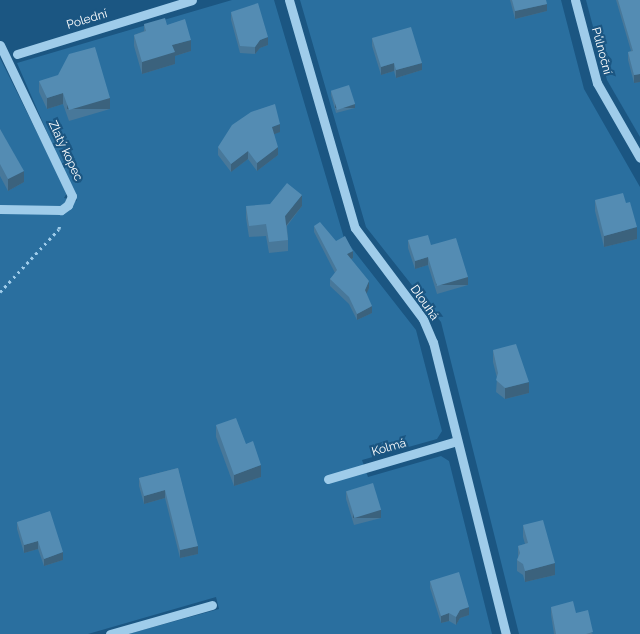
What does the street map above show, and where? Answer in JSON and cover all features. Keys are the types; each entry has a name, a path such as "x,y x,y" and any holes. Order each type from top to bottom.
{"street":[{"name":"Polední","path":"17,54 192,0"},
{"name":"Dlouhá","path":"289,0 355,228 423,319 433,342 506,634"},
{"name":"Půlnoční","path":"575,0 597,83 640,158"},
{"name":"Zlatý kopec","path":"0,45 72,196 68,205 61,210"},
{"path":"0,209 61,210"},
{"name":"Kolmá","path":"328,478 457,441"},
{"path":"110,634 212,605"}],"path":[{"path":"0,292 59,229 61,210"}],"shaded area":[{"path":"232,0 274,0 344,238 416,330 442,431 437,439 362,460 368,477 441,456 449,461 492,634 128,634 219,609 216,597 88,634 0,634 0,58 67,193 64,198 77,201 17,63"},
{"path":"300,0 561,0 584,89 640,187 640,634 519,634 441,322 366,227"},
{"path":"586,0 640,0 640,137 607,80"}],"building":[{"path":"512,0 546,0 547,4 515,11"},
{"path":"618,0 640,0 640,74 634,75 628,52 633,51"},
{"path":"258,3 268,37 260,40 255,47 240,46 231,12"},
{"path":"165,18 167,25 185,19 191,40 172,45 175,52 142,62 134,35 146,31 144,24"},
{"path":"411,27 422,63 396,70 394,63 381,67 372,38"},
{"path":"95,47 110,98 69,110 63,93 47,98 39,81 58,75 69,54"},
{"path":"349,85 355,104 337,110 331,91"},
{"path":"275,104 280,124 272,127 278,147 257,163 248,151 231,164 218,147 232,125 251,112"},
{"path":"0,129 24,171 8,179 0,164"},
{"path":"287,183 302,195 285,216 288,240 269,242 266,224 249,226 246,206 270,204"},
{"path":"623,193 626,203 630,202 637,227 604,236 595,200"},
{"path":"320,222 336,241 345,236 353,251 347,254 369,281 365,290 372,306 357,314 349,297 330,279 337,270 314,226"},
{"path":"428,235 431,245 456,238 468,277 437,286 428,257 415,261 408,240"},
{"path":"516,344 529,382 505,388 496,380 498,373 493,350"},
{"path":"236,418 246,444 253,441 261,465 234,475 216,425"},
{"path":"178,468 198,546 180,550 165,490 144,496 139,478"},
{"path":"373,483 381,510 354,518 346,491"},
{"path":"50,511 63,552 44,559 38,541 24,545 17,522"},
{"path":"543,520 555,563 525,571 523,564 517,560 520,553 518,546 528,543 523,525"},
{"path":"459,572 469,607 460,610 456,617 449,613 441,616 430,581"},
{"path":"573,601 576,613 588,610 593,632 586,634 556,634 551,607"}]}
